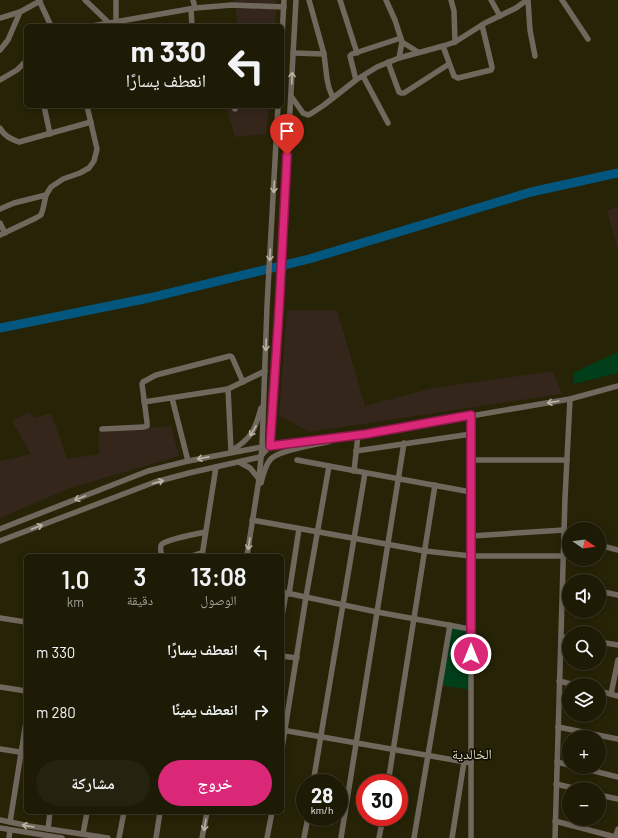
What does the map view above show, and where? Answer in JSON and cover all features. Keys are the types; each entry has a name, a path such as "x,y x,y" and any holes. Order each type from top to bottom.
{"street":[{"path":"85,0 109,23"},
{"path":"116,0 116,22"},
{"path":"192,24 193,0"},
{"path":"283,24 284,0"},
{"path":"0,541 155,482 260,457 270,446 296,0"},
{"path":"309,0 324,54 327,80 332,98"},
{"path":"340,0 357,53"},
{"path":"386,0 401,40 399,58"},
{"path":"451,0 454,11 455,42"},
{"path":"491,0 500,16"},
{"path":"291,96 303,113 308,115 356,80 377,67 399,58 455,42 482,25 516,8 527,0"},
{"path":"527,0 530,30 535,56"},
{"path":"562,0 588,39"},
{"path":"0,18 20,12 39,1 50,24"},
{"path":"103,24 193,8 234,3 284,7"},
{"path":"0,50 8,40 20,12"},
{"path":"443,46 454,76 458,78 491,70 492,68 482,25"},
{"path":"356,80 350,56 352,54 401,40"},
{"path":"401,40 418,52"},
{"path":"293,53 324,54"},
{"path":"388,62 401,94 449,64"},
{"path":"0,80 17,70 24,63"},
{"path":"363,76 388,123"},
{"path":"44,108 50,134"},
{"path":"0,222 2,234 36,218 41,214 46,195 51,187 63,179 89,168 94,161 97,149 88,108"},
{"path":"247,554 262,447 267,306 278,108"},
{"path":"0,128 3,134 19,142 91,122"},
{"path":"0,209 14,203 46,195"},
{"path":"102,429 147,426 148,422 142,384 156,375 228,356 232,357 243,382"},
{"path":"144,402 228,389 265,371"},
{"path":"0,529 148,471 188,461 229,452 366,434 570,399 618,386"},
{"path":"228,389 229,452"},
{"path":"172,398 188,461"},
{"path":"229,452 248,438 256,426 264,398"},
{"path":"564,522 570,399"},
{"path":"471,415 471,838"},
{"path":"254,508 266,466 274,456 282,452 366,434"},
{"path":"356,451 471,434"},
{"path":"354,471 358,435"},
{"path":"341,838 404,444"},
{"path":"296,460 471,492"},
{"path":"471,460 567,460"},
{"path":"239,462 250,468 258,479"},
{"path":"284,725 297,658 329,466"},
{"path":"202,554 216,467"},
{"path":"315,774 365,473"},
{"path":"389,774 435,485"},
{"path":"252,520 425,551 471,556 562,556"},
{"path":"284,604 299,529"},
{"path":"471,536 562,530"},
{"path":"161,554 160,549 164,543 206,532"},
{"path":"606,547 618,550"},
{"path":"554,838 562,584"},
{"path":"606,592 618,594"},
{"path":"286,593 470,629"},
{"path":"0,618 24,622"},
{"path":"414,838 450,625"},
{"path":"606,643 618,645"},
{"path":"284,656 297,658"},
{"path":"611,694 618,660"},
{"path":"0,687 24,691"},
{"path":"606,693 618,696"},
{"path":"558,727 618,739"},
{"path":"284,730 471,763"},
{"path":"10,822 24,743"},
{"path":"0,749 23,753"},
{"path":"452,838 464,762"},
{"path":"557,762 562,763"},
{"path":"606,774 618,777"},
{"path":"556,784 562,785"},
{"path":"606,796 618,799"},
{"path":"48,829 50,814"},
{"path":"83,834 87,814"},
{"path":"120,838 124,814"},
{"path":"156,838 160,814"},
{"path":"202,838 207,814"},
{"path":"267,838 272,814"},
{"path":"0,820 108,838"},
{"path":"555,821 615,838 618,829"},
{"path":"304,838 306,826"},
{"path":"379,838 381,826"},
{"path":"0,828 46,837 62,838"},
{"path":"9,838 10,830"}],"shaded area":[{"path":"234,0 277,0 275,24 236,24 237,17"},
{"path":"227,108 269,108 266,134 235,137"},
{"path":"618,207 618,250 607,211"},
{"path":"287,310 337,310 365,406 433,388 553,371 562,394 309,432 279,415"},
{"path":"30,412 34,418 51,413 67,459 99,454 99,432 171,426 179,456 73,487 0,518 0,461 31,454 12,421"}],"green space":[{"path":"618,352 618,373 574,384 573,373"},
{"path":"450,625 470,629 471,690 440,685"}],"waterway":[{"path":"0,328 149,298 309,259 531,192 618,173"}],"district":[{"name":"الخالدية","path":"472,753"}],"route":[{"path":"287,155 270,446 366,434 471,415 471,654"}]}
